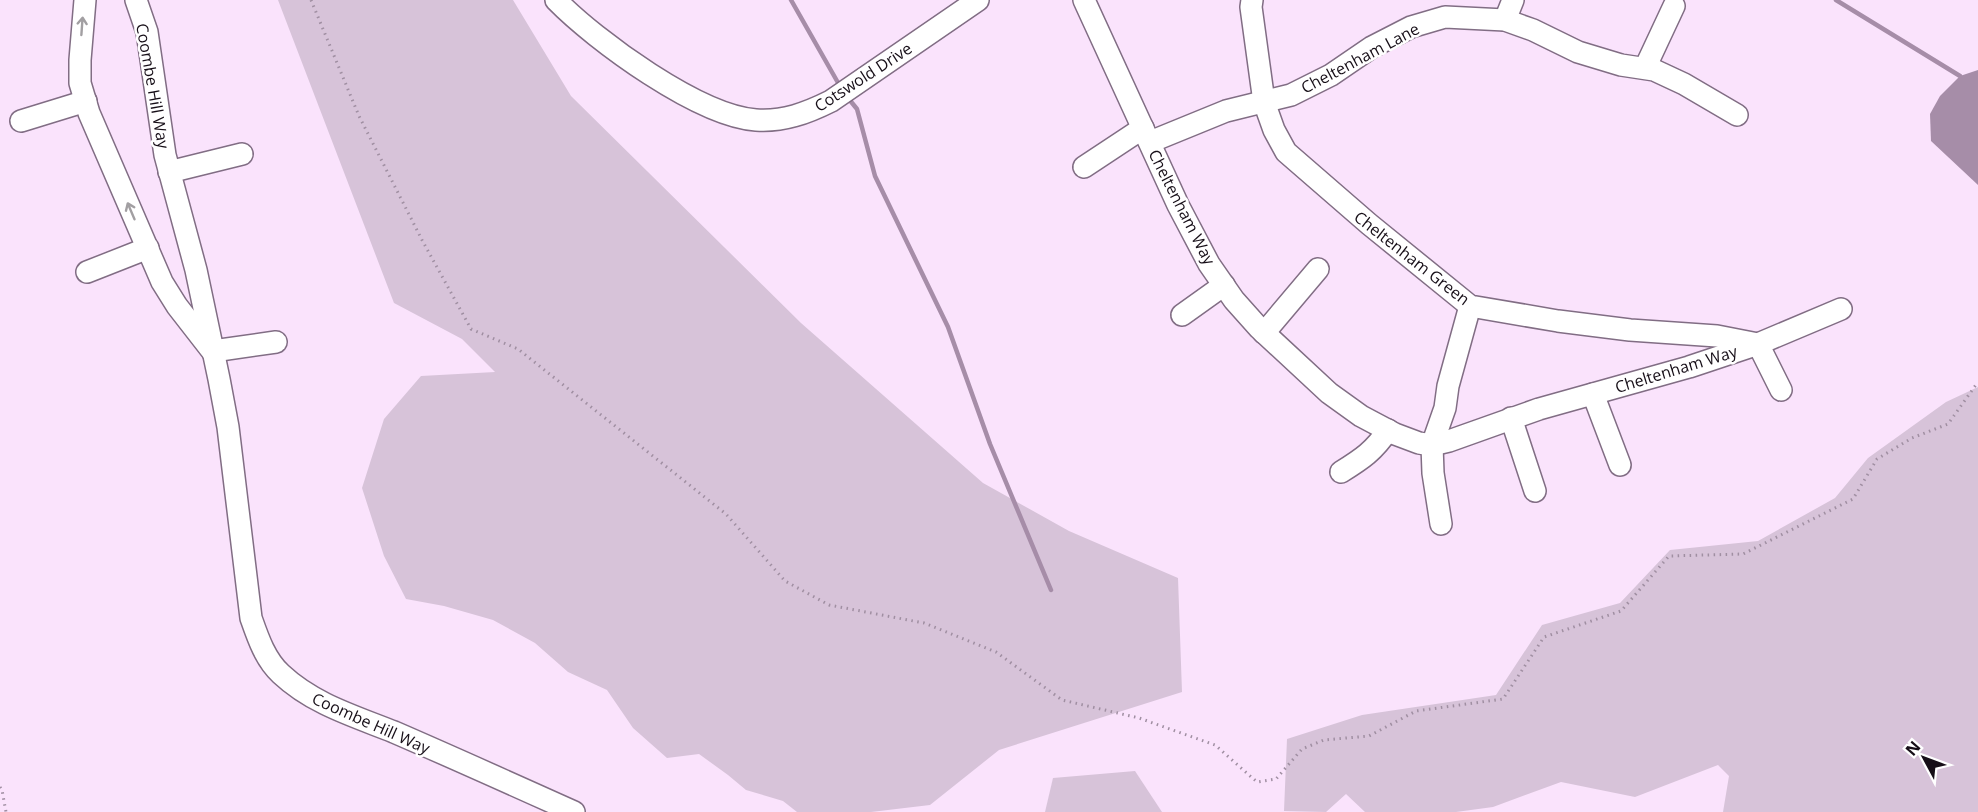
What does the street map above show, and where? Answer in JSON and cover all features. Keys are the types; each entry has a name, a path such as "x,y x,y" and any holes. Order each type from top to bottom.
{"street":[{"name":"Coombe Hill Way","path":"85,0 80,83 89,114 171,296 189,323 213,351"},
{"name":"Coombe Hill Way","path":"136,0 147,32 169,172 199,282 228,427 251,618 268,660 280,673 317,701 574,812"},
{"name":"Cotswold Drive","path":"556,0 594,33 652,76 721,113 741,118 772,120 807,113 831,101 978,0"},
{"name":"Cheltenham Way","path":"1084,0 1178,205 1209,264 1234,300 1264,333 1329,393 1361,416 1419,443 1432,445 1449,441 1511,418 1689,367 1758,344 1841,309"},
{"name":"Cheltenham Green","path":"1252,0 1251,8 1264,102 1274,130 1286,152 1369,224 1470,306 1558,321 1630,330 1717,336 1758,344"},
{"path":"1645,68 1674,6"},
{"name":"Cheltenham Lane","path":"1146,135 1226,111 1291,95 1331,75 1372,47 1411,27 1445,17 1509,10 1533,30 1578,51 1621,65 1645,68 1684,84 1737,115"},
{"path":"21,121 86,101"},
{"name":"Cheltenham Way","path":"1084,167 1146,135"},
{"name":"Coombe Hill Way","path":"169,172 242,154"},
{"path":"87,272 148,248"},
{"path":"1264,333 1318,269"},
{"path":"171,296 188,293 199,282"},
{"path":"1182,315 1224,285"},
{"path":"1441,524 1433,473 1432,445 1445,408 1448,386 1470,306"},
{"path":"1686,334 1689,367"},
{"path":"213,351 276,342"},
{"name":"Cheltenham Way","path":"1758,344 1781,390"},
{"name":"Cheltenham Way","path":"1593,394 1620,465"},
{"path":"1511,418 1535,491"},
{"path":"1341,472 1366,457 1376,448 1388,430"}],"path":[{"path":"311,0 359,116 422,240 471,329 518,349 726,514 785,581 829,605 924,623 996,652 1062,700 1139,718 1215,745 1257,782 1276,779 1302,749 1324,740 1369,736 1416,711 1503,699 1544,637 1621,611 1669,556 1743,554 1852,499 1877,459 1912,438 1948,424 1978,382"},
{"path":"0,787 3,790 6,812"}],"shaded area":[{"path":"278,0 513,0 571,96 801,323 983,483 1069,531 1178,578 1182,692 999,750 930,805 871,812 797,812 783,801 746,790 699,754 667,758 633,728 607,690 568,672 535,643 493,620 444,606 406,599 384,556 362,488 384,419 421,376 495,372 462,339 394,303"},
{"path":"1978,70 1978,185 1931,141 1930,114 1940,96 1960,76"},
{"path":"1978,387 1978,812 1723,812 1729,776 1718,765 1635,797 1561,782 1493,807 1456,812 1365,812 1346,794 1326,812 1284,811 1287,739 1362,715 1496,695 1542,625 1620,603 1670,550 1758,541 1835,498 1868,458 1946,402"},
{"path":"1135,771 1162,812 1045,812 1053,778"}],"waterway":[{"path":"791,0 841,88"},
{"path":"1836,0 1960,76"},
{"path":"848,98 857,109 875,176 948,327 990,444 1051,590"}]}
